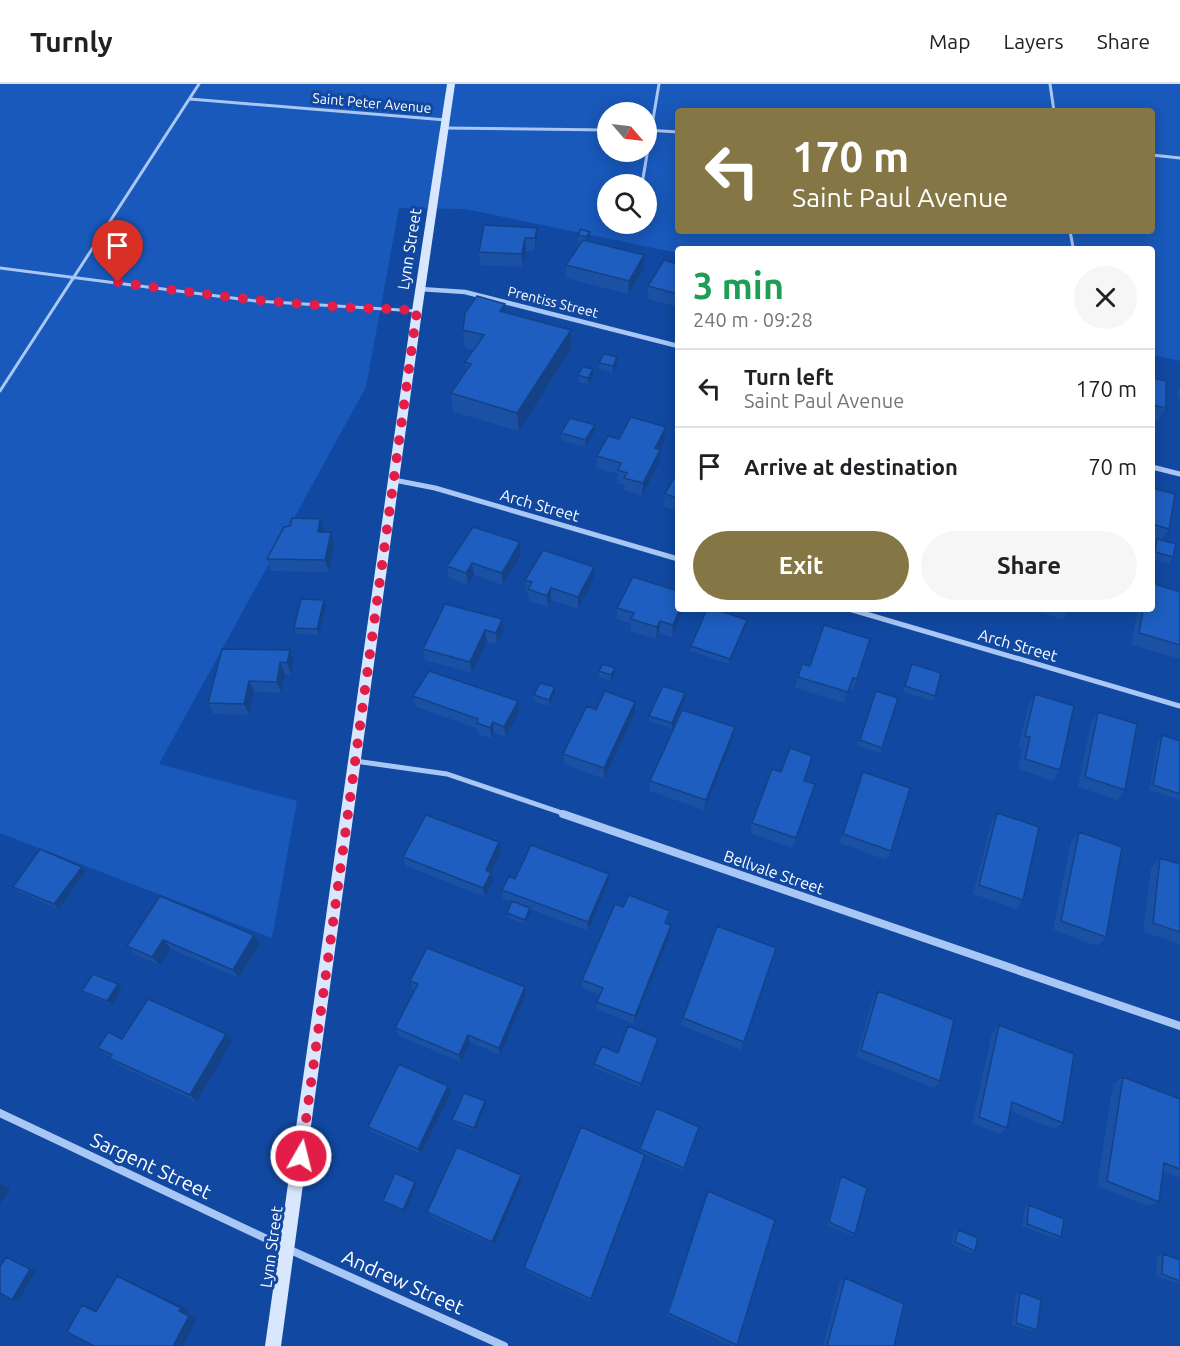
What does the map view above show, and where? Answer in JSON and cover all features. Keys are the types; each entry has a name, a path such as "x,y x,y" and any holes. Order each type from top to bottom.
{"main road":[{"name":"Lynn Street","path":"273,1346 417,310 451,84"}],"street":[{"name":"Prentiss Street","path":"420,289 465,292 675,345"},
{"path":"1155,468 1180,474"},
{"name":"Arch Street","path":"394,480 435,488 675,558"},
{"name":"Arch Street","path":"859,612 1180,706"},
{"name":"Bellvale Street","path":"355,761 447,774 1180,1026"},
{"name":"Sargent Street","path":"0,1113 288,1249"},
{"name":"Andrew Street","path":"288,1249 504,1346"}],"lane":[{"path":"0,391 199,84"},
{"path":"655,102 659,84"},
{"path":"1050,84 1054,108"},
{"name":"Saint Peter Avenue","path":"190,99 445,124 597,130"},
{"path":"657,131 675,132"},
{"path":"1155,155 1180,158"},
{"path":"0,268 75,276 205,296 362,309 417,310"}],"shaded area":[{"path":"0,84 1180,84 1180,361 1155,356 1155,246 675,246 675,252 465,209 399,208 366,387 159,764 297,801 272,938 0,833"}],"building":[{"path":"484,225 537,228 535,238 525,238 522,254 479,252"},
{"path":"581,229 590,232 586,237 578,235"},
{"path":"583,240 644,255 629,281 566,265"},
{"path":"664,260 675,263 675,293 648,286"},
{"path":"477,296 505,304 500,311 571,330 517,413 451,393 471,364 465,362 484,335 463,330 465,313"},
{"path":"604,354 617,357 613,366 599,363"},
{"path":"583,367 593,369 588,378 578,375"},
{"path":"1155,379 1166,381 1166,408 1155,406"},
{"path":"631,417 666,427 655,448 660,450 643,483 624,478 627,473 618,470 621,463 597,456 608,436 619,439"},
{"path":"570,418 595,425 585,440 561,433"},
{"path":"675,476 675,497 665,494"},
{"path":"1155,489 1175,494 1169,529 1155,525"},
{"path":"292,518 320,519 318,532 331,532 325,560 267,559 284,527 290,526"},
{"path":"473,527 520,542 502,573 472,563 466,573 447,566"},
{"path":"1157,539 1176,544 1173,557 1155,552"},
{"path":"543,550 594,567 578,597 551,588 547,596 528,589 532,582 525,580"},
{"path":"633,577 675,590 675,612 679,612 673,625 660,621 657,627 631,619 634,613 617,608"},
{"path":"1155,584 1180,592 1180,645 1139,633 1142,612 1155,612"},
{"path":"301,599 324,600 317,629 294,628"},
{"path":"445,604 502,619 496,633 485,630 470,662 423,649"},
{"path":"706,612 723,612 747,620 730,659 691,646"},
{"path":"824,625 870,639 857,679 853,678 848,692 798,677 802,664 810,666"},
{"path":"222,649 290,650 287,663 280,662 277,682 249,681 244,704 208,703"},
{"path":"603,664 615,668 611,675 599,671"},
{"path":"912,664 941,673 935,696 905,686"},
{"path":"429,671 518,701 504,727 493,722 490,728 477,723 478,719 413,696"},
{"path":"540,683 555,687 549,700 534,695"},
{"path":"663,686 685,693 672,723 649,716"},
{"path":"605,691 635,702 604,768 563,754 587,706 596,710"},
{"path":"876,691 898,698 882,748 860,740"},
{"path":"1035,694 1074,706 1060,770 1025,759 1030,737 1025,736"},
{"path":"682,710 735,727 706,800 650,781"},
{"path":"1098,712 1137,724 1125,790 1085,777"},
{"path":"1162,735 1180,741 1180,794 1153,785"},
{"path":"790,748 812,756 804,781 815,784 796,838 752,823 772,769 781,772"},
{"path":"863,772 910,788 891,851 843,834"},
{"path":"997,813 1039,827 1023,900 979,885"},
{"path":"426,815 499,842 486,870 491,873 483,888 403,857"},
{"path":"1079,832 1122,847 1106,937 1061,921"},
{"path":"531,845 609,874 588,922 502,890 509,876 515,879"},
{"path":"40,849 82,867 54,904 13,887"},
{"path":"1160,858 1180,864 1180,932 1153,923"},
{"path":"629,895 670,911 665,923 671,925 635,1016 597,1002 603,988 582,980 615,904 623,907"},
{"path":"160,896 254,935 233,970 163,940 152,957 127,946"},
{"path":"512,901 530,908 525,920 507,913"},
{"path":"717,926 776,948 744,1042 683,1018"},
{"path":"427,948 525,987 499,1048 468,1035 459,1055 395,1028 418,984 410,981"},
{"path":"93,974 118,984 107,1001 82,991"},
{"path":"878,991 954,1020 940,1081 861,1050"},
{"path":"148,999 226,1034 190,1095 109,1058 112,1055 98,1048 108,1032 122,1039"},
{"path":"999,1025 1074,1054 1063,1123 1012,1102 1007,1128 979,1117"},
{"path":"628,1026 658,1038 641,1084 594,1064 602,1046 618,1053"},
{"path":"399,1064 448,1086 418,1149 368,1127"},
{"path":"1123,1077 1180,1099 1180,1169 1164,1163 1159,1202 1107,1181"},
{"path":"464,1093 485,1101 474,1128 452,1120"},
{"path":"656,1108 699,1127 684,1168 640,1149"},
{"path":"581,1127 645,1155 591,1299 524,1268"},
{"path":"457,1147 521,1175 492,1242 427,1212"},
{"path":"395,1173 415,1182 403,1210 383,1201"},
{"path":"841,1176 867,1188 855,1234 829,1222"},
{"path":"708,1191 775,1220 737,1345 668,1313"},
{"path":"1029,1205 1064,1219 1061,1237 1027,1224"},
{"path":"958,1230 978,1238 975,1251 955,1242"},
{"path":"1163,1254 1180,1260 1180,1281 1162,1274"},
{"path":"6,1257 30,1269 12,1300 0,1293 0,1267"},
{"path":"117,1276 181,1308 179,1311 189,1316 173,1346 94,1346 67,1332 82,1305 96,1312"},
{"path":"845,1278 904,1304 894,1346 827,1346"},
{"path":"1020,1292 1041,1300 1037,1330 1016,1323"}],"route":[{"path":"118,282 205,296 362,309 417,310 301,1156"}]}
